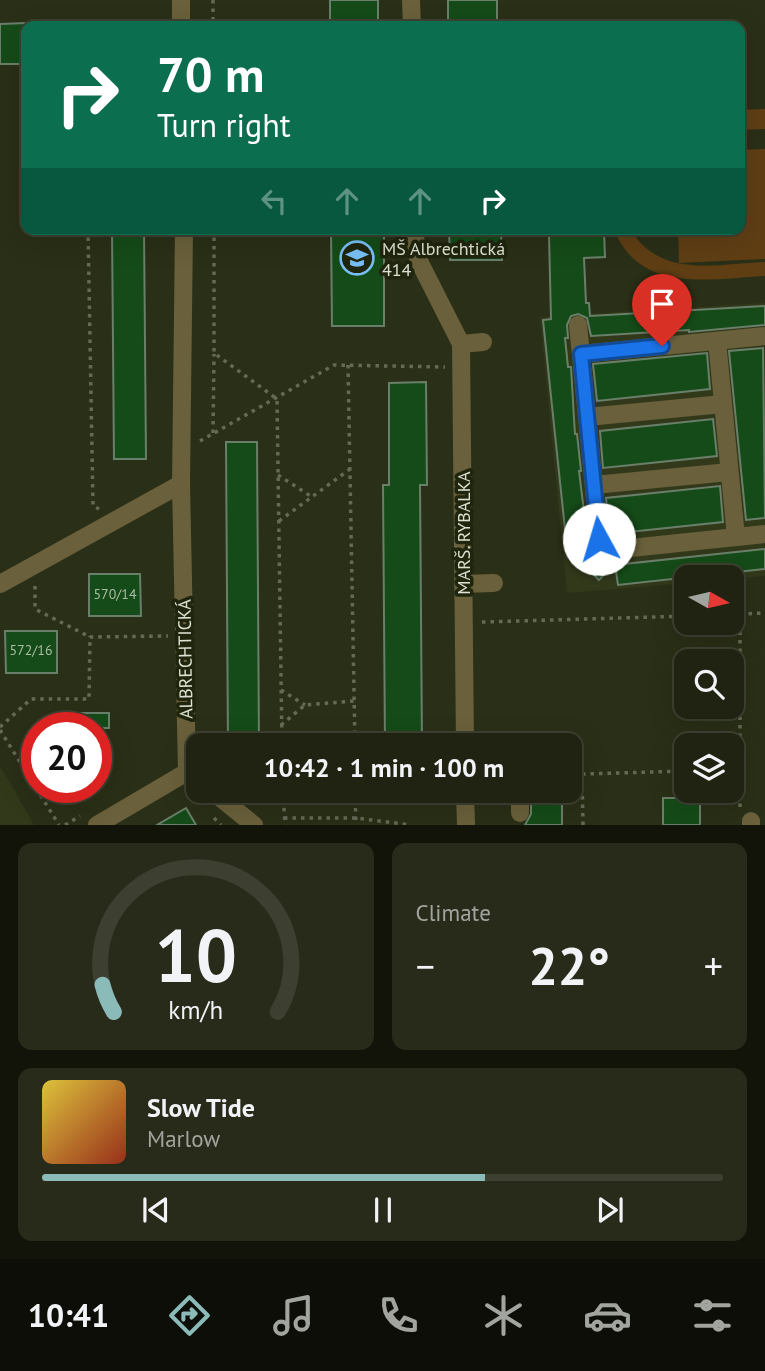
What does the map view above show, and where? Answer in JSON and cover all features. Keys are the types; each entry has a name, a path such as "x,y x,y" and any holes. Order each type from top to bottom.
{"street":[{"path":"181,0 181,21"},
{"path":"411,0 411,21"},
{"name":"ALBRECHTICKÁ","path":"184,235 181,484 190,733"},
{"path":"414,235 418,259 461,344 483,342"},
{"path":"578,325 599,539 611,550 765,534"},
{"path":"581,354 765,336"},
{"path":"717,341 736,537"},
{"name":"MARŠ. RYBALKA","path":"461,344 465,733"},
{"path":"587,417 723,404"},
{"path":"594,485 729,472"},
{"path":"0,584 181,484"},
{"path":"463,584 494,583"},
{"name":"ALBRECHTICKÁ","path":"97,825 186,779"},
{"path":"227,803 254,825"},
{"path":"465,803 466,825"},
{"path":"520,803 520,813"}],"path":[{"path":"213,0 213,21"},
{"path":"88,235 93,506 101,510"},
{"path":"213,433 214,235"},
{"path":"214,353 277,399"},
{"path":"199,441 334,365 461,367"},
{"path":"348,365 355,733"},
{"path":"277,399 281,733"},
{"path":"279,521 350,469"},
{"path":"278,475 312,497"},
{"path":"35,577 35,609 90,637 173,636"},
{"path":"744,614 765,613"},
{"path":"463,622 674,616"},
{"path":"740,635 740,733"},
{"path":"59,825 0,729 31,699 89,699 90,637"},
{"path":"281,690 305,705"},
{"path":"281,725 305,705 354,701"},
{"path":"583,825 582,774 674,771"},
{"path":"744,798 747,819"},
{"path":"283,803 285,825"},
{"path":"355,803 356,825"},
{"path":"213,817 221,825"},
{"path":"284,818 356,818 411,825"}],"shaded area":[{"path":"765,109 765,129 745,130 745,110"},
{"path":"765,149 765,259 679,263 678,235 745,235 745,150"},
{"path":"617,235 635,235 657,256 673,262 708,266 765,262 765,276 700,280 678,278 658,273 640,264 625,250"},
{"path":"765,303 765,576 744,578 744,565 674,565 674,584 567,593 540,317"},
{"path":"0,766 34,825 0,825"}],"building":[{"path":"330,0 378,0 378,21 330,21"},
{"path":"448,0 497,0 497,21 448,21"},
{"path":"21,23 21,64 0,64 0,24"},
{"path":"112,235 144,235 146,459 114,459"},
{"path":"331,235 384,235 384,326 332,326"},
{"path":"449,235 501,235 502,260 450,260"},
{"path":"549,235 604,235 605,257 584,258 586,303 589,303 590,316 765,306 765,325 689,332 591,336 587,318 578,314 571,316 567,325 568,338 565,338 568,367 571,367 575,434 587,536 566,539 543,320 551,319"},
{"path":"763,348 765,518 746,520 729,351"},
{"path":"707,353 710,389 597,401 593,364"},
{"path":"426,382 427,485 420,485 422,733 385,733 383,485 389,485 389,383"},
{"path":"713,419 717,456 603,468 600,431"},
{"path":"226,442 257,442 259,733 228,733"},
{"path":"720,486 723,522 610,534 606,498"},
{"path":"585,544 610,568 599,580 574,556"},
{"path":"765,549 765,569 744,571 744,565 674,565 674,579 618,585 615,565"},
{"path":"89,574 140,574 141,616 89,616"},
{"path":"5,631 57,631 57,673 6,673"},
{"path":"663,798 674,798 674,803 700,803 700,825 663,825"},
{"path":"531,803 562,803 562,825 525,825 531,814"},
{"path":"186,808 196,825 157,825"}],"place":[{"name":"MŠ Albrechtická 414","path":"357,258"}],"route":[{"path":"599,539 581,354 662,346"}]}
